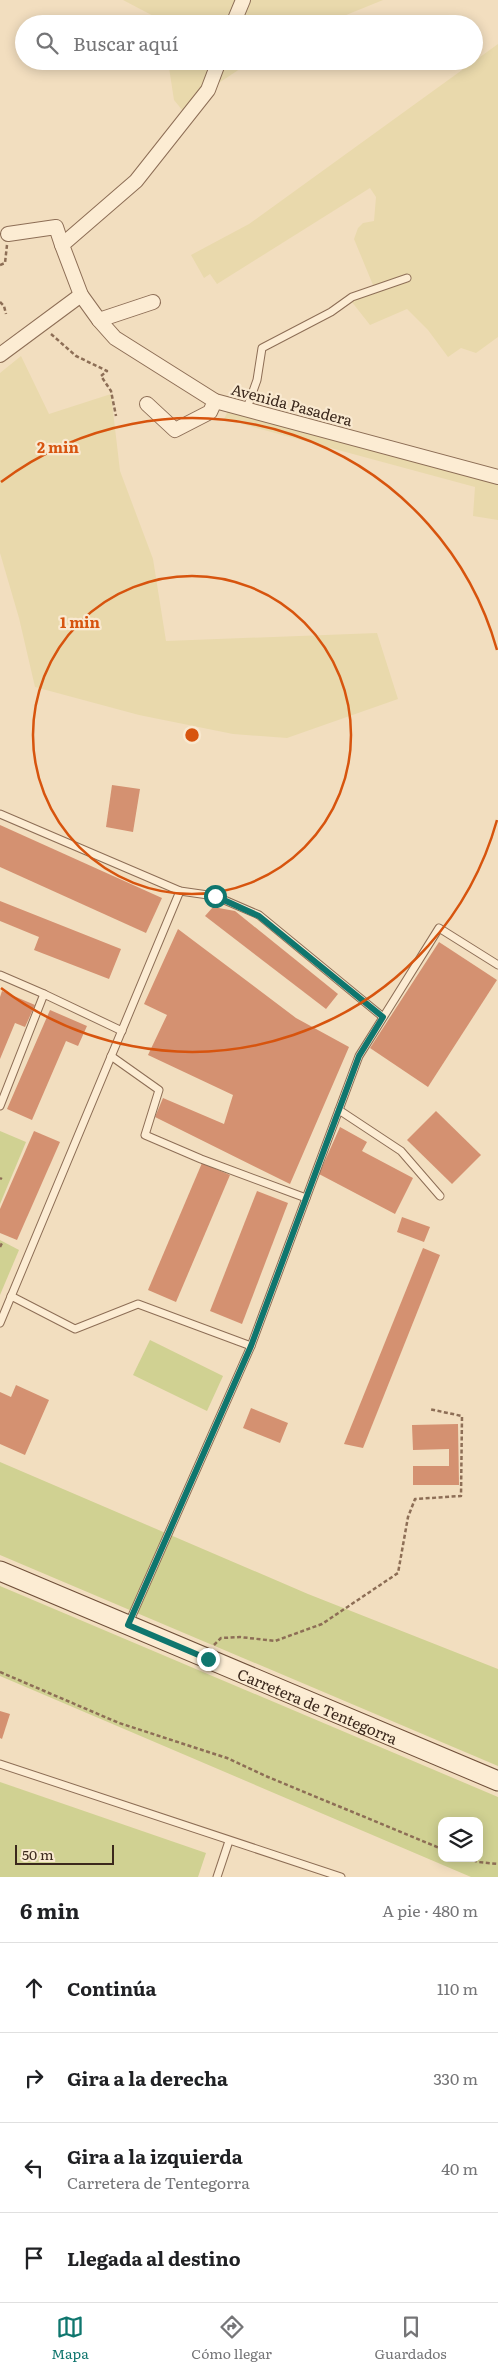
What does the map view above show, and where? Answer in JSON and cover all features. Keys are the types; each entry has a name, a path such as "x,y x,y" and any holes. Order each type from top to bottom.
{"main road":[{"name":"Carretera de Tentegorra","path":"0,1571 498,1781"}],"street":[{"path":"236,15 242,0"},
{"path":"62,245 136,181 208,90 216,70"},
{"name":"Avenida Pasadera","path":"8,234 56,227 81,295 115,338 215,401 247,408 498,477"},
{"path":"0,354 81,295"},
{"path":"99,320 153,302"},
{"path":"147,404 175,430 210,412 215,401"}],"lane":[{"path":"247,408 257,380 262,348 331,312 352,297 407,278"},
{"path":"0,814 180,891 215,896 259,916 383,1017"},
{"path":"0,1323 180,891"},
{"path":"128,1625 251,1346 359,1056 439,928 498,965"},
{"path":"0,975 122,1031"},
{"path":"0,1106 44,994"},
{"path":"111,1056 159,1090 145,1134 201,1159 306,1198"},
{"path":"339,1110 401,1151 440,1196"},
{"path":"11,1296 75,1329 138,1304 251,1346"},
{"path":"0,1764 341,1877"},
{"path":"217,1877 229,1841"}],"path":[{"path":"0,265 5,263 8,234"},
{"path":"0,302 4,306 6,314"},
{"path":"50,334 76,356 107,371 100,376 110,391 116,416"},
{"path":"0,1247 2,1243"},
{"path":"208,1659 214,1646 221,1638 240,1637 275,1641 322,1624 398,1573 408,1517 415,1500 461,1496 462,1416 429,1409"},
{"path":"0,1672 119,1723 227,1758 268,1777 438,1847"},
{"path":"478,1862 498,1864"}],"shaded area":[{"path":"123,0 383,0 346,15 152,15"},
{"path":"498,44 498,337 476,353 461,348 448,357 428,330 407,309 370,325 348,297 373,285 354,239 358,228 363,223 374,221 376,197 370,188 217,284 210,274 204,278 191,255 249,224 462,70 483,70 483,55"},
{"path":"169,70 238,70 208,90 188,117 174,100"},
{"path":"21,356 49,414 111,394 120,471 153,559 166,641 377,633 398,699 287,738 233,734 139,715 35,687 19,618 0,553 0,373"},
{"path":"229,409 498,482 498,520 473,516 475,487 224,419"}],"green space":[{"path":"0,1131 26,1142 0,1204"},
{"path":"0,1240 19,1250 0,1295"},
{"path":"150,1340 223,1376 207,1411 133,1375"},
{"path":"0,1462 308,1594 498,1669 498,1766 0,1555"},
{"path":"0,1586 498,1797 498,1877 471,1877 0,1676"},
{"path":"0,1782 206,1853 198,1877 0,1877"}],"building":[{"path":"112,785 140,789 133,832 106,827"},
{"path":"0,825 162,898 146,933 0,867"},
{"path":"0,901 121,949 109,979 34,950 39,937 0,921"},
{"path":"213,907 235,911 338,994 326,1009 205,916"},
{"path":"178,929 296,1018 349,1047 290,1184 155,1117 163,1098 224,1124 233,1095 148,1055 167,1015 144,1004"},
{"path":"439,942 497,980 428,1087 370,1048"},
{"path":"2,991 35,1005 25,1027 15,1023 0,1059 0,997"},
{"path":"50,1010 87,1026 78,1046 66,1041 32,1120 7,1109"},
{"path":"436,1111 481,1155 452,1184 407,1140"},
{"path":"340,1127 367,1142 362,1151 413,1178 395,1214 319,1174"},
{"path":"34,1131 60,1142 17,1240 0,1233 0,1209"},
{"path":"202,1163 230,1175 176,1302 148,1290"},
{"path":"257,1191 288,1203 242,1324 210,1311"},
{"path":"402,1217 430,1227 424,1242 397,1232"},
{"path":"423,1248 440,1255 363,1448 344,1444"},
{"path":"16,1385 49,1400 25,1455 0,1444 0,1392 11,1397"},
{"path":"251,1408 288,1423 280,1443 243,1428"},
{"path":"458,1424 459,1485 413,1485 413,1466 449,1466 449,1449 413,1450 412,1425"},
{"path":"0,1711 10,1714 2,1739 0,1738"}],"route":[{"path":"208,1659 128,1625 251,1346 359,1056 383,1017 259,916 215,896"}]}
